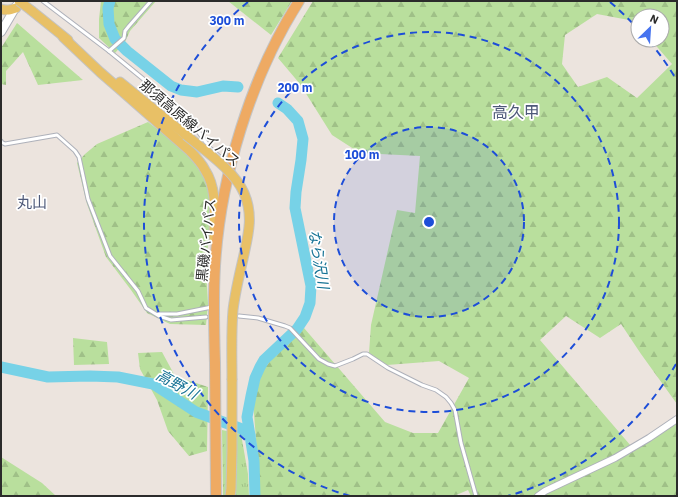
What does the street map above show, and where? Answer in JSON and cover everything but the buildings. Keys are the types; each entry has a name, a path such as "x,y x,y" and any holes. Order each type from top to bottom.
{"highway":[{"name":"黒磯バイパス","path":"216,496 214,288 215,266 224,197 231,166 251,99 275,45 299,1"}],"main road":[{"path":"1,9 10,10 18,3"},
{"path":"1,32 18,3"},
{"name":"那須高原線バイパス","path":"18,3 32,11 186,135 233,176 244,193 250,225 233,311 230,496"},
{"name":"那須高原線バイパス","path":"63,37 100,72 189,150 206,170 213,190 214,288"}],"street":[{"path":"538,496 615,458 677,419"}],"lane":[{"path":"43,1 148,82 192,123 210,148 231,166"},
{"path":"109,51 124,38 125,31 151,1"},
{"path":"1,141 5,144 57,135 79,156 88,199 110,256 138,291 146,308 171,320 206,317"},
{"path":"156,314 178,314 214,306"},
{"path":"239,316 258,318 290,328 309,349 328,364 335,366 339,365 363,354 367,354 388,368 422,385 436,390 446,397 455,410 461,443 476,496"}],"green space":[{"path":"101,1 156,1 130,31 125,42 115,53 99,38"},
{"path":"228,1 292,1 271,35"},
{"path":"313,1 677,1 677,404 621,324 600,338 566,316 540,340 631,446 677,416 677,496 471,496 468,490 454,496 259,496 253,401 263,370 277,353 304,328 385,422 413,433 438,433 469,378 439,361 387,365 369,353 371,325 397,210 415,213 420,156 360,153 332,135 300,84 278,58","holes":["630,8 670,8 670,48 658,48 672,64 637,98 607,77 578,87 562,64 565,35 597,14 630,20"]},
{"path":"17,23 83,80 38,85 23,52 6,71 6,85 1,84 1,48"},
{"path":"148,122 195,161 207,182 211,212 206,268 208,304 206,325 170,324 147,313 106,257 87,204 77,163 97,144"},
{"path":"73,338 107,342 109,364 74,365"},
{"path":"162,352 175,376 208,387 207,451 189,456 168,431 157,400 140,369 138,353"},
{"path":"222,430 241,434 248,474 249,496 223,496"},
{"path":"1,457 42,483 56,496 1,496"}],"waterway":[{"name":"なら沢川","path":"110,1 108,8 109,24 115,39 127,51 171,86 181,90 197,92 223,86 238,87"},
{"name":"なら沢川","path":"255,496 254,461 247,417 255,378 264,360 297,329 305,317 310,303 311,286 295,208 303,139 298,121 287,109 278,103"},
{"name":"高野川","path":"1,367 48,377 118,377 153,384 196,412 242,429 250,435"}],"district":[{"name":"高久甲","path":"516,112"},
{"name":"丸山","path":"32,202"}]}
